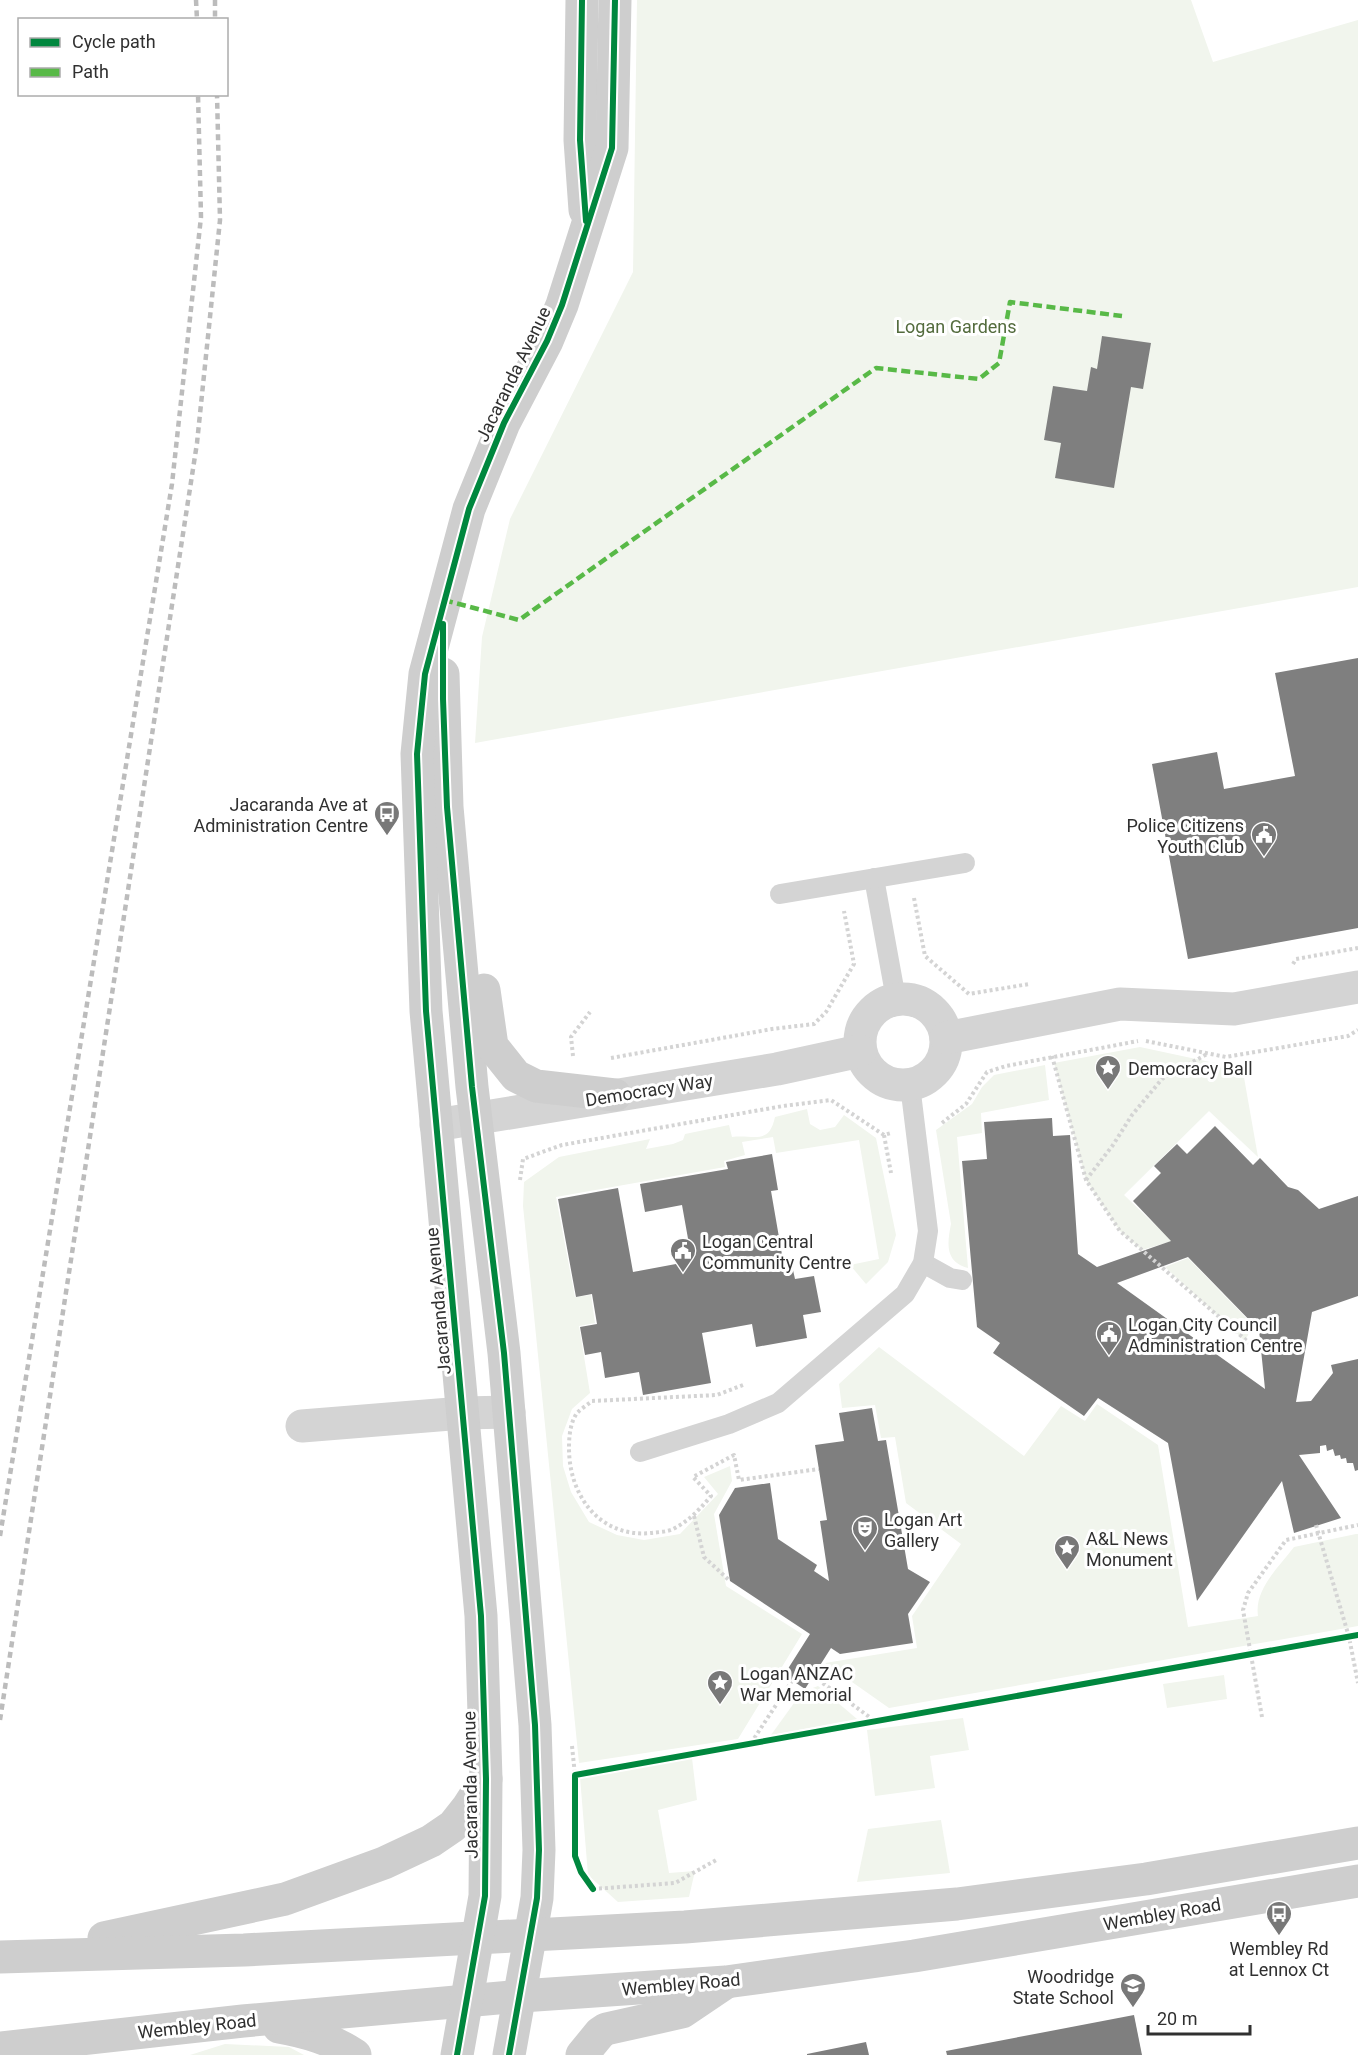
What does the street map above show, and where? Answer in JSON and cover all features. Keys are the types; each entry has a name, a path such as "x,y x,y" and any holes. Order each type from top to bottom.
{"street":[{"name":"Jacaranda Avenue","path":"582,0 580,140 587,230"},
{"name":"Jacaranda Avenue","path":"457,2055 485,1896 486,1779 481,1616 426,1011 417,754 425,674 469,509 504,423 547,341 562,305 612,148 615,0"},
{"name":"Jacaranda Avenue","path":"444,600 447,807 475,1120 509,1412 535,1725 539,1850 537,1898 509,2055"},
{"path":"447,807 472,880 492,1046 516,1076 536,1086 615,1095"},
{"path":"946,1038 1120,1004 1234,1010 1358,987"},
{"path":"896,999 910,999 923,1004 935,1012 942,1024 946,1038 946,1051 941,1064 922,1082 909,1085 884,1082 865,1064 860,1051 859,1037 863,1024 871,1012 882,1004 896,999"},
{"name":"Democracy Way","path":"436,1125 777,1069 860,1051"},
{"path":"302,1426 463,1413 509,1412"},
{"path":"13,1956 285,1899 384,1863 431,1841 453,1826 468,1808 486,1779"},
{"name":"Wembley Road","path":"13,1956 244,1950 685,1927 957,1904 1146,1879 1358,1843"},
{"name":"Wembley Road","path":"0,2048 243,2021 520,1996 726,1982 914,1956 1358,1881"},
{"path":"582,2055 600,2033 682,2012 726,1982"},
{"path":"243,2021 308,2032 336,2043 355,2055"}],"lane":[{"path":"780,894 965,863"},
{"path":"874,878 896,999"},
{"path":"640,1452 729,1424 778,1403 905,1294 923,1263 928,1231 909,1085"},
{"path":"923,1263 950,1278 962,1280"}],"path":[{"path":"913,893 925,956 969,994 1040,982 1048,1018 1052,1057 1086,1180 1120,1231 1262,1354"},
{"path":"609,1059 772,1029 814,1024 825,1012 854,964 844,909 834,910"},
{"path":"575,1065 571,1037 590,1012"},
{"path":"519,1182 523,1159 562,1145 831,1100 884,1135 940,1125 966,1104 987,1072 1006,1066 1141,1041 1226,1057 1348,1036 1358,1030"},
{"path":"1086,1180 1113,1145 1132,1115 1162,1079 1208,1054"},
{"path":"694,1516 704,1557 730,1581"},
{"path":"1316,1525 1349,1637 1358,1683"},
{"path":"1262,1718 1243,1610 1248,1593 1286,1540 1358,1525"},
{"path":"1338,1639 1358,1635"},
{"path":"1239,1657 1261,1653"},
{"path":"813,1676 875,1721"},
{"path":"751,1743 792,1681"},
{"path":"864,1723 887,1719"},
{"path":"572,1740 575,1787"},
{"path":"739,1745 762,1741"},
{"path":"575,1775 587,1773"},
{"path":"587,1881 593,1889 675,1883 718,1859"}],"green space":[{"name":"Logan Gardens","path":"637,0 1191,0 1213,62 1358,20 1358,587 475,743 482,637 510,519 633,272"},
{"path":"1140,1047 1210,1062 1242,1066 1258,1157 1209,1111 1124,1195 1172,1241 1142,1250 1120,1231 1086,1180 1054,1063"},
{"path":"1045,1065 1049,1100 981,1113 982,1133 957,1137 968,1268 955,1261 949,1251 951,1224 936,1130 972,1104 982,1087 994,1075"},
{"path":"807,1109 810,1124 820,1130 835,1127 844,1115 876,1138 896,1235 888,1262 866,1284 850,1265 879,1259 859,1140 776,1153 773,1137 742,1142 745,1155 724,1161 725,1167 556,1197 575,1297 591,1295 595,1323 579,1326 590,1393 572,1409 562,1436 563,1466 571,1492 589,1522 617,1535 644,1540 680,1534 718,1494 704,1477 730,1466 732,1481 714,1514 726,1586 802,1634 738,1739 579,1763 523,1206 524,1182 559,1157 650,1139 646,1149 673,1144 683,1140 685,1134 729,1125 732,1137 759,1137 769,1132 775,1117"},
{"path":"1188,1258 1253,1325 1245,1341 1165,1267"},
{"path":"879,1347 1024,1456 1061,1406 1085,1421 1097,1404 1158,1445 1188,1627 1258,1616 1258,1606 1264,1588 1294,1547 1356,1534 1358,1534 1358,1626 889,1708 825,1663 917,1648 912,1616 961,1544 906,1503 895,1437 881,1438 875,1405 842,1408 839,1384"},
{"path":"1224,1675 1227,1699 1167,1708 1163,1684"},
{"path":"818,1686 857,1719 771,1735 802,1692"},
{"path":"963,1718 969,1750 930,1756 935,1788 875,1796 867,1730"},
{"path":"692,1758 697,1800 658,1810 669,1873 695,1871 689,1897 618,1902 588,1875 580,1777"},
{"path":"941,1820 950,1873 857,1882 868,1829"},
{"path":"225,2044 289,2047 304,2055 190,2055"}],"building":[{"path":"1102,336 1151,343 1143,389 1131,387 1114,488 1055,478 1061,443 1044,440 1053,386 1087,391 1091,367 1097,369"},
{"name":"Police Citizens Youth Club","path":"1358,658 1358,928 1188,959 1152,764 1217,752 1224,789 1295,776 1275,673"},
{"name":"Logan City Council Administration Centre","path":"1052,1118 1053,1136 1070,1135 1078,1254 1097,1267 1171,1241 1133,1201 1161,1173 1154,1166 1177,1144 1187,1154 1215,1126 1253,1165 1260,1158 1288,1187 1298,1190 1319,1209 1358,1196 1358,1296 1312,1312 1296,1402 1311,1401 1333,1373 1331,1365 1358,1359 1358,1470 1355,1471 1353,1463 1347,1463 1346,1458 1341,1459 1340,1455 1335,1456 1333,1449 1327,1451 1326,1445 1320,1446 1320,1453 1299,1455 1341,1518 1294,1533 1282,1481 1197,1601 1168,1443 1098,1398 1084,1416 993,1353 1000,1343 977,1327 962,1161 987,1159 984,1122","holes":["1188,1257 1259,1330 1265,1389 1117,1283"]},
{"name":"Logan Central Community Centre","path":"772,1154 778,1190 771,1191 785,1272 793,1270 795,1279 814,1276 821,1312 803,1315 807,1338 756,1347 752,1324 702,1333 711,1383 643,1395 639,1372 605,1378 601,1352 585,1355 580,1327 597,1324 592,1294 576,1297 558,1199 618,1188 633,1272 692,1261 682,1205 645,1212 640,1184 728,1169 726,1162"},
{"name":"Logan Art Gallery","path":"872,1408 878,1441 886,1440 908,1569 930,1582 908,1614 913,1643 840,1654 831,1648 805,1689 784,1675 810,1634 730,1581 719,1515 735,1488 770,1483 778,1539 817,1565 814,1571 829,1581 820,1521 827,1520 815,1445 844,1441 839,1413"},
{"path":"1134,2015 1142,2055 947,2055 946,2051"},
{"path":"866,2042 869,2055 807,2055 807,2054"}],"railway":[{"path":"196,0 197,18"},
{"path":"215,0 215,18"},
{"path":"0,1536 172,484 201,217 198,96"},
{"path":"0,1720 197,443 220,220 217,96"}],"marked path":[{"path":"444,600 519,620 876,368 979,379 999,363 1010,302 1122,316"}],"cycle path":[{"path":"582,0 580,140 586,221"},
{"path":"457,2055 485,1896 486,1779 481,1616 426,1011 417,754 425,674 469,509 504,423 547,341 562,305 612,148 615,0"},
{"path":"443,624 447,807 472,1087 504,1353 535,1725 539,1850 537,1898 509,2055"},
{"path":"593,1889 581,1872 575,1856 575,1775 1358,1635"}],"place":[{"name":"Jacaranda Ave at Administration Centre","path":"387,837"},
{"name":"Police Citizens Youth Club","path":"1264,858"},
{"name":"Democracy Ball","path":"1108,1091"},
{"name":"Logan Central Community Centre","path":"683,1274"},
{"name":"Logan City Council Administration Centre","path":"1109,1357"},
{"name":"Logan Art Gallery","path":"865,1552"},
{"name":"A&L News Monument","path":"1067,1571"},
{"name":"Logan ANZAC War Memorial","path":"720,1706"},
{"name":"Wembley Rd at Lennox Ct","path":"1279,1937"},
{"name":"Woodridge State School","path":"1133,2009"}]}
